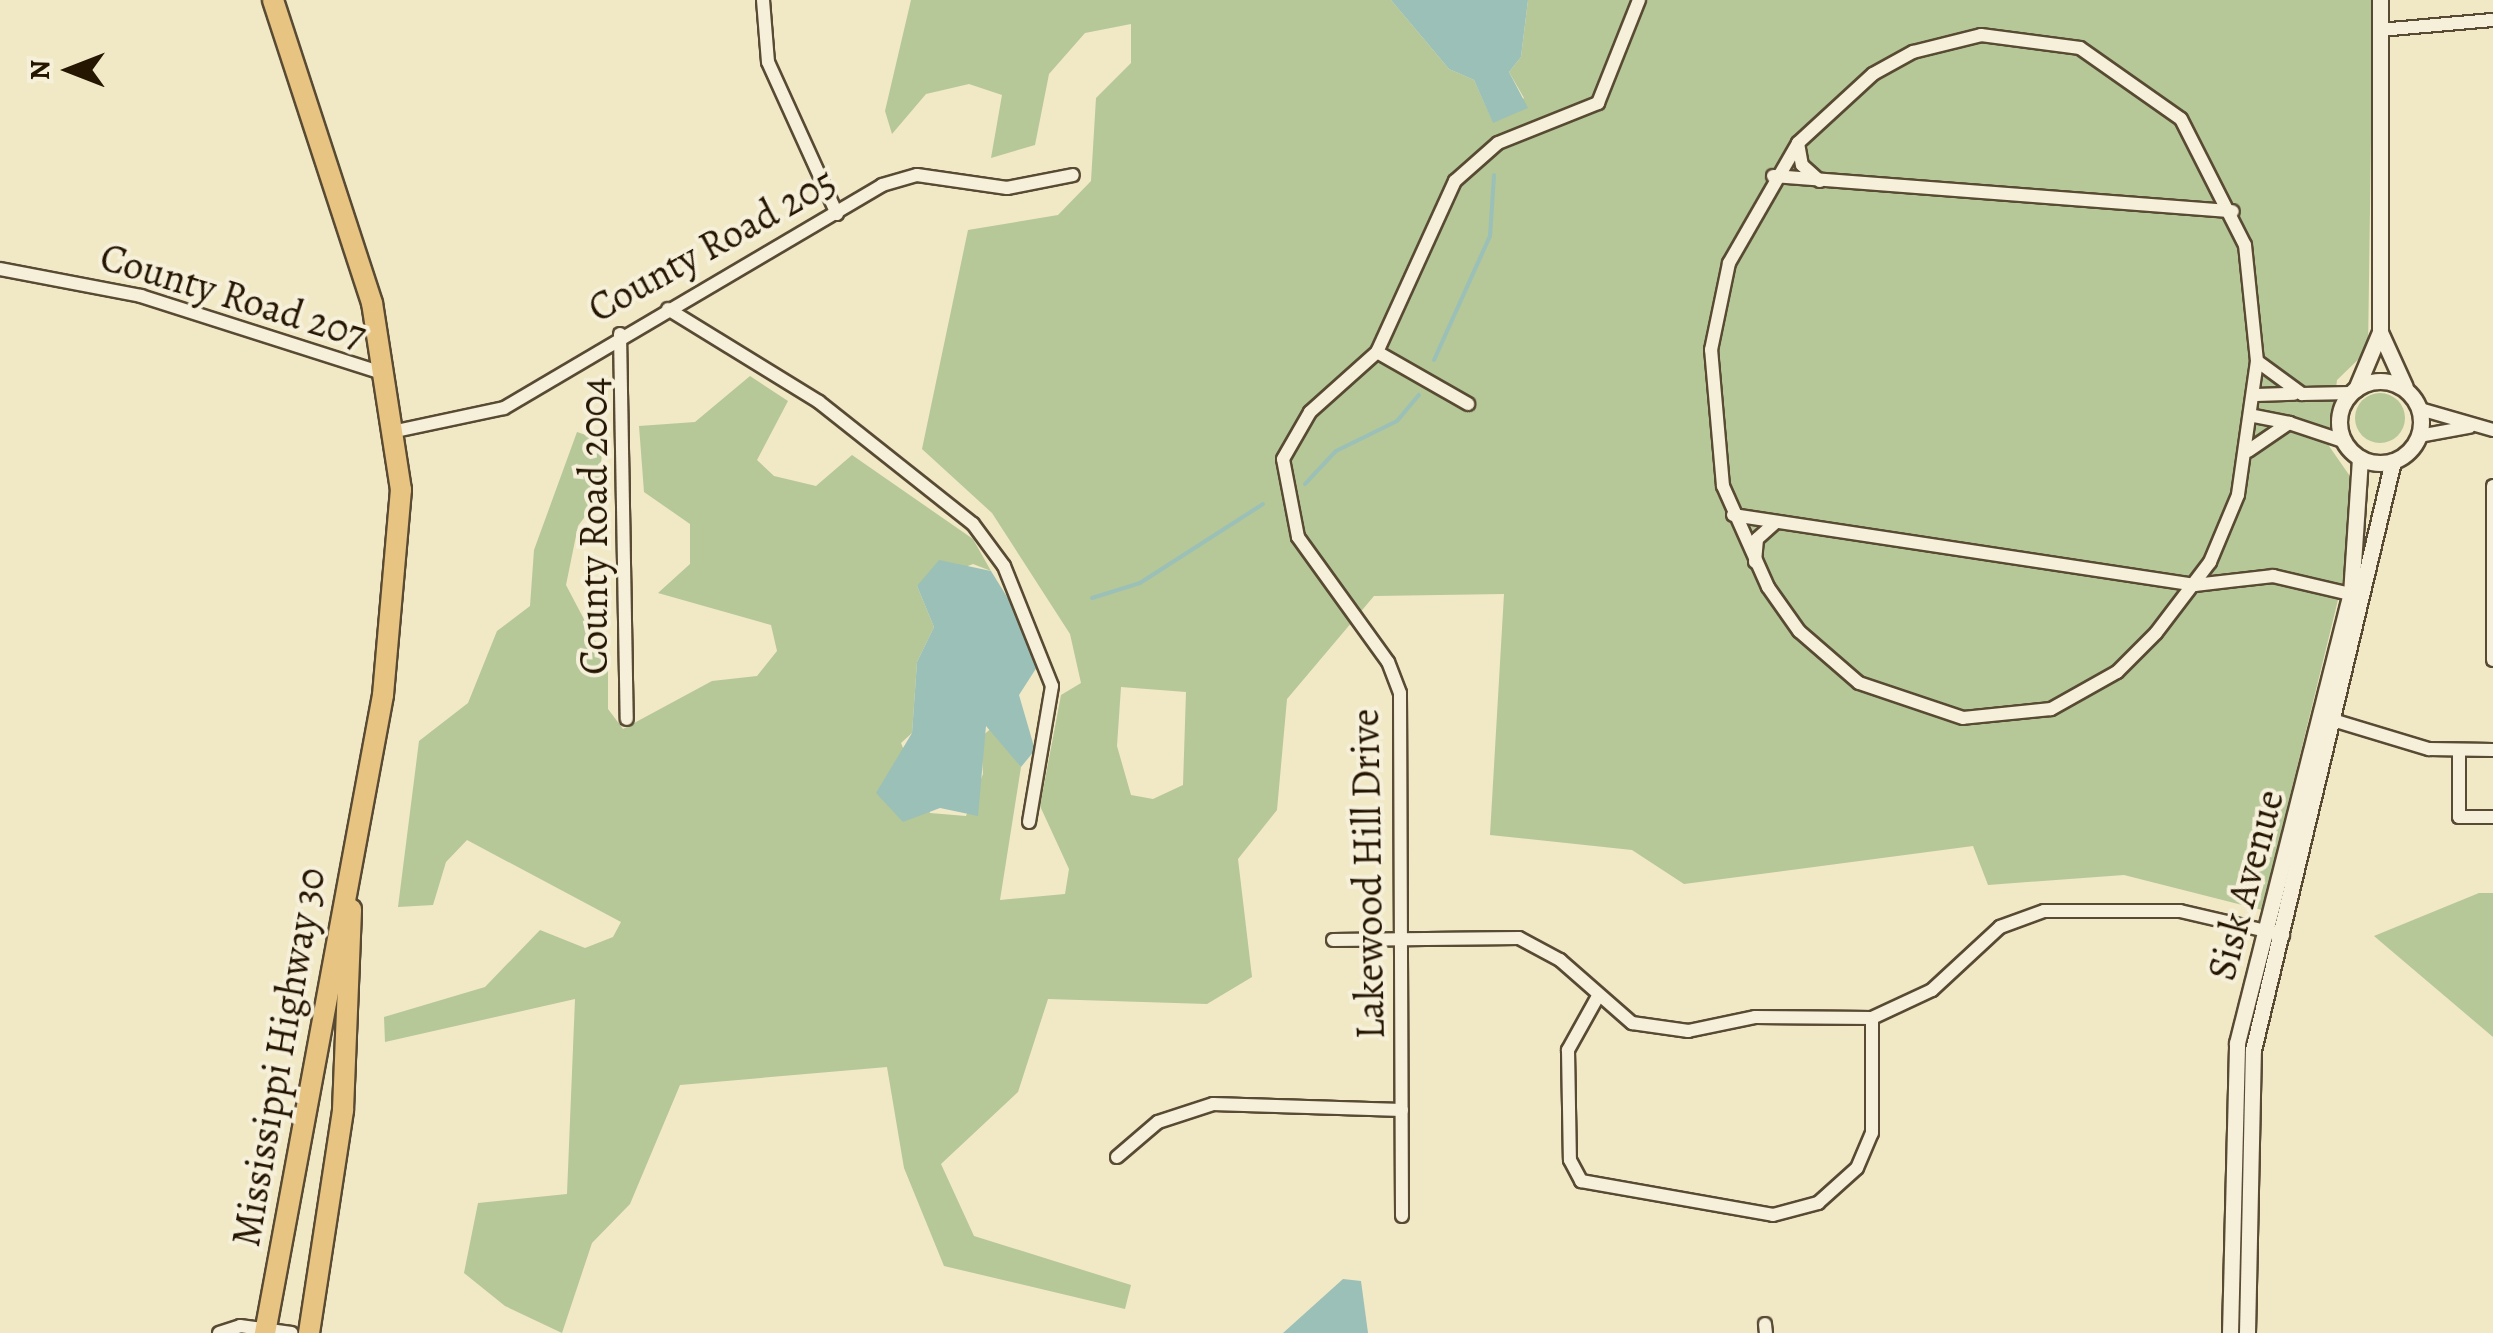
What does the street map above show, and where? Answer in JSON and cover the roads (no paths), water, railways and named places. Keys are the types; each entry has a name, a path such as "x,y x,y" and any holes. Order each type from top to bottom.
{"main road":[{"name":"Mississippi Highway 30","path":"266,1330 364,793 401,546 396,431 389,375 273,0"},
{"name":"Mississippi Highway 30","path":"309,1333 344,1070 364,793"},
{"path":"314,1067 344,1070"}],"street":[{"path":"763,0 768,62 837,214"},
{"name":"Lakewood Hill Drive","path":"1402,1216 1404,938 1400,693 1388,662 1298,537 1282,486 1292,433 1377,352 1455,181 1498,144 1598,103 1618,72 1639,0"},
{"path":"2343,441 2340,416 2380,332 2380,0"},
{"path":"2380,30 2493,20"},
{"path":"1981,35 2054,39 2117,66 2181,119 2233,212 2252,283 2258,361 2254,416 2233,509 2195,585 2117,672 2051,709 1964,718 1890,699 1828,661 1755,564 1733,514 1713,440 1710,350 1729,262 1773,176 1798,142 1873,74 1913,52 1981,35"},
{"path":"1798,142 1802,165 1821,182"},
{"name":"County Road 205","path":"396,431 485,417 620,334 904,176 977,189 1073,175"},
{"path":"1773,176 2233,212"},
{"name":"County Road 207","path":"0,269 141,296 389,375"},
{"path":"668,309 820,402 972,524 1004,566 1052,686 1029,822"},
{"path":"2380,332 2420,409 2419,436"},
{"name":"County Road 2004","path":"620,334 627,719"},
{"path":"1377,352 1468,404"},
{"path":"2258,361 2302,394"},
{"path":"2256,395 2353,391 2382,381 2408,391"},
{"path":"2420,409 2469,427 2493,430"},
{"path":"2254,416 2289,422 2343,441 2360,458 2393,461 2419,436 2469,427"},
{"path":"2246,452 2289,422"},
{"name":"Sisk Avenue","path":"2358,596 2360,458"},
{"name":"Sisk Avenue","path":"2230,1333 2232,1085 2331,720 2393,461"},
{"path":"2493,486 2493,660"},
{"path":"1733,514 1775,523 1978,545 2195,585 2273,576 2358,596"},
{"path":"1755,564 1758,538 1775,523"},
{"path":"2331,720 2459,753 2493,750"},
{"path":"2459,753 2459,817 2493,817"},
{"path":"1333,940 1519,938 1560,960 1597,998 1658,1030 1755,1017 1872,1018 1932,990 2000,927 2044,912 2180,911 2275,934"},
{"name":"Sisk Avenue","path":"2247,1333 2253,1050 2275,934"},
{"path":"1597,998 1568,1050 1570,1160 1580,1181 1773,1215 1818,1204 1857,1168 1872,1133 1872,1018"},
{"path":"1117,1156 1158,1122 1212,1104 1402,1110"},
{"path":"219,1333 292,1333"}],"water":[{"path":"1391,0 1528,0 1521,57 1509,72 1528,108 1493,123 1474,80 1449,69"},
{"path":"939,560 991,571 1019,616 1037,667 1019,695 1035,750 1021,767 986,726 978,816 940,808 903,822 876,793 912,733 917,662 934,627 917,586"},
{"path":"1343,1279 1361,1281 1368,1333 1283,1333"}],"waterway":[{"path":"1434,360 1490,236 1494,175"},
{"path":"1305,484 1336,451 1397,421 1419,395"},
{"path":"1092,598 1140,583 1263,504"}]}
